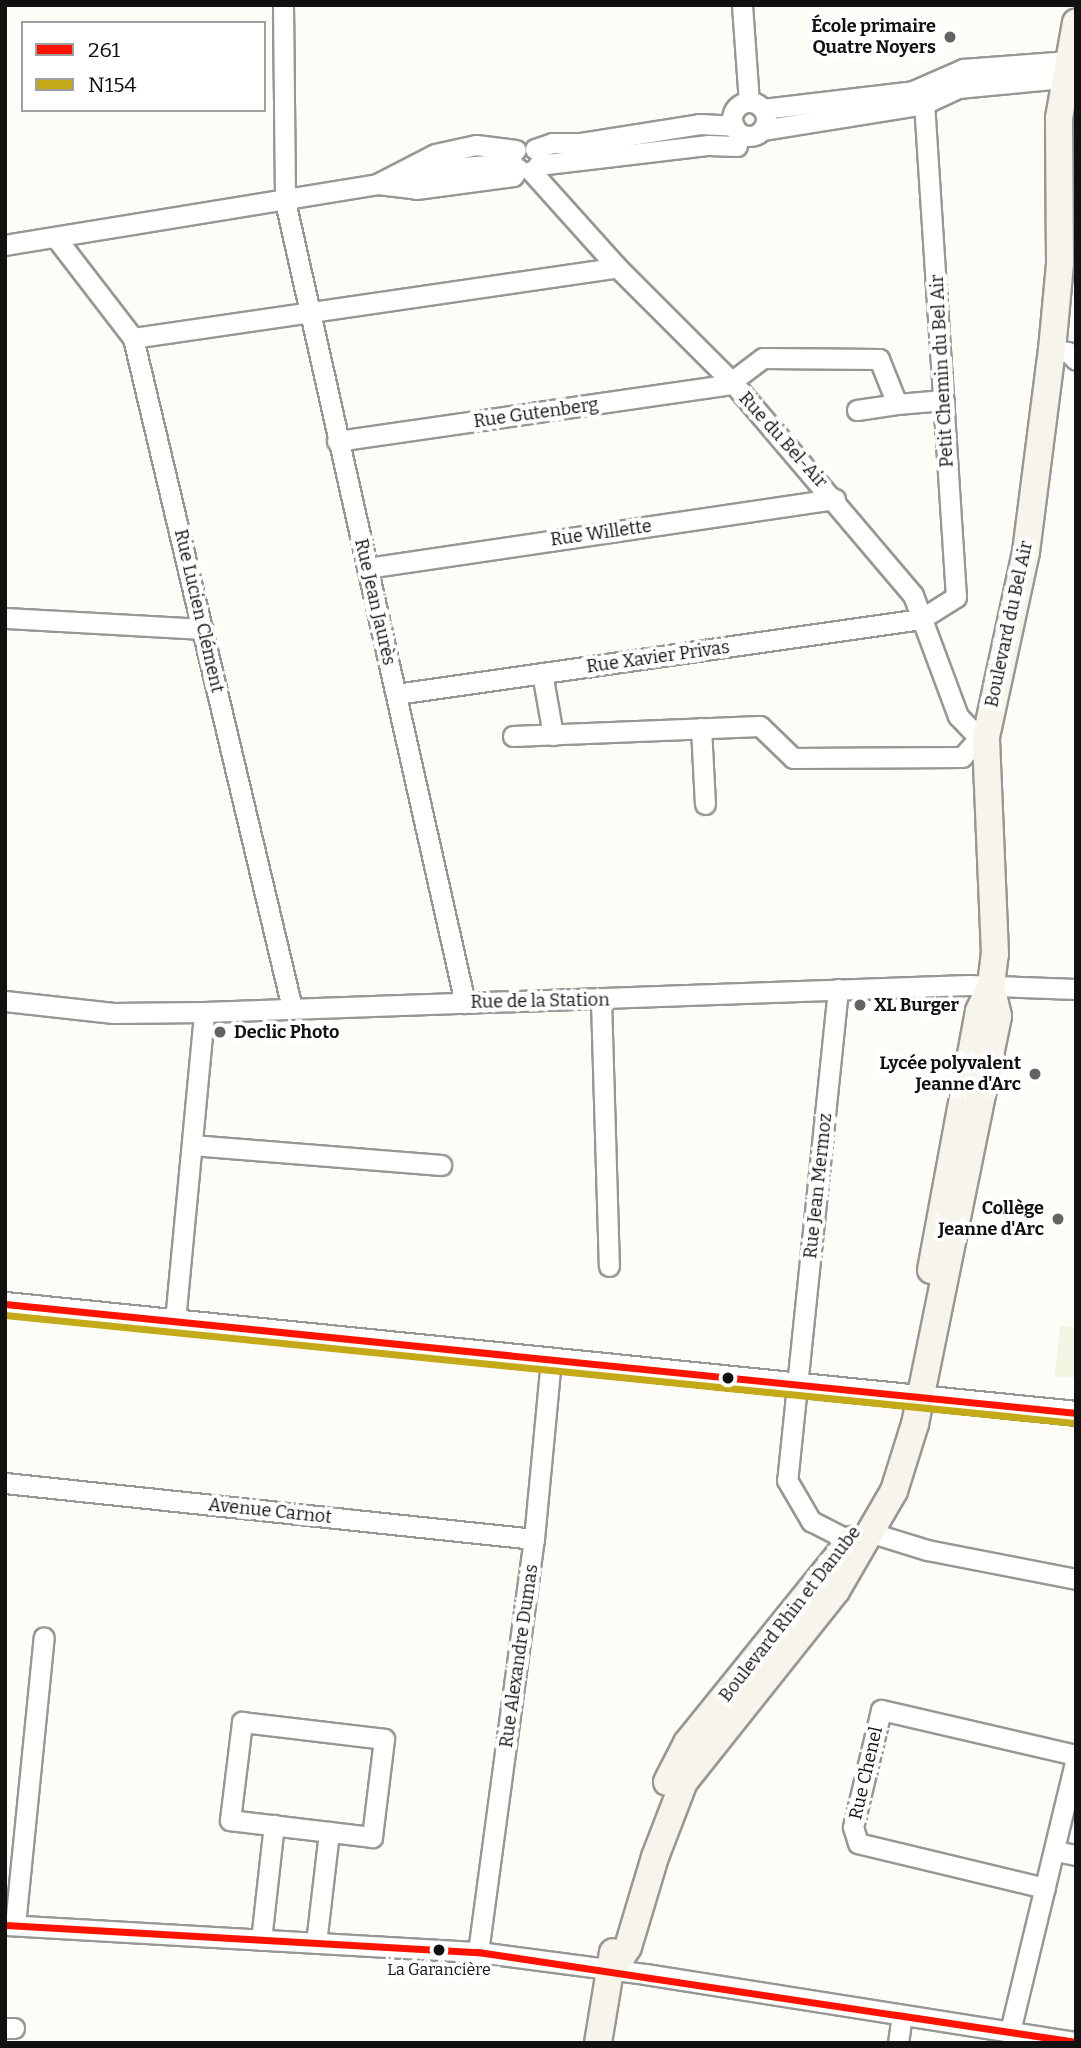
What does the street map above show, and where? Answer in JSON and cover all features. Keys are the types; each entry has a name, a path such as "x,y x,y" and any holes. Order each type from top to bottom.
{"main road":[{"name":"Boulevard du Bel Air","path":"1060,263 1059,118 1070,69 1076,23"},
{"name":"Boulevard du Bel Air","path":"991,985 995,954 982,737 1026,552 1052,350 1060,263 1076,172"},
{"name":"Boulevard Rhin et Danube","path":"598,2043 613,1969 613,1943 640,1851 687,1743 861,1537 880,1486 912,1397 998,1016 991,985"}],"street":[{"name":"Rue Jean Jaurès","path":"283,5 285,201 465,1003"},
{"path":"742,5 746,136 762,130 924,104 958,88 1070,69"},
{"path":"377,184 415,189 513,176 527,161 581,143 699,124 746,111 913,90 963,69 1070,69"},
{"name":"Petit Chemin du Bel Air","path":"921,619 956,597 924,104"},
{"path":"746,111 766,120 762,130"},
{"path":"5,245 377,184 407,172 435,154 476,145 527,161 709,145 737,146"},
{"name":"Rue du Bel-Air","path":"527,161 617,267 733,383 835,499 913,595 958,716 982,737"},
{"name":"Rue Lucien Clément","path":"56,238 133,338 292,1008"},
{"path":"133,338 308,310 617,267"},
{"path":"1052,350 1068,352 1076,360"},
{"path":"733,383 763,358 879,359 897,404"},
{"name":"Rue Gutenberg","path":"337,442 733,383"},
{"path":"857,410 944,400"},
{"name":"Rue Willette","path":"367,568 835,499"},
{"path":"5,618 204,629"},
{"name":"Rue Xavier Privas","path":"396,694 921,619"},
{"path":"542,673 553,735"},
{"path":"513,736 760,726 793,758 962,757 982,737"},
{"path":"701,728 705,804"},
{"name":"Rue de la Station","path":"5,1001 113,1013 205,1012 601,1000 838,989 991,985 1076,989"},
{"name":"Rue Jean Mermoz","path":"838,989 788,1480 811,1521 861,1537 1076,1579"},
{"path":"601,1000 609,1266"},
{"path":"175,1321 205,1012"},
{"path":"192,1145 441,1165"},
{"path":"5,1304 1076,1413"},
{"name":"Rue Alexandre Dumas","path":"478,1952 534,1539 551,1359"},
{"name":"Avenue Carnot","path":"5,1483 534,1539"},
{"path":"44,1637 10,1925 478,1952 613,1969 1076,2042"},
{"name":"Rue Chenel","path":"1045,1888 858,1843 853,1827 881,1710 1076,1757"},
{"path":"242,1722 384,1739 372,1837 329,1832 230,1820 242,1722"},
{"path":"1010,2031 1076,1757"},
{"path":"261,1940 274,1825"},
{"path":"316,1943 329,1832"},
{"path":"1055,1851 1076,1855"},
{"path":"898,2043 902,2015"}],"green space":[{"path":"1060,1326 1076,1327 1076,1378 1055,1376"}],"transit line":[{"name":"261","path":"5,1304 1076,1413"},
{"name":"N154","path":"5,1315 1075,1423"},
{"name":"261","path":"5,1925 478,1952 1076,2042"}],"place":[{"name":"École primaire Quatre Noyers","path":"950,37"},
{"name":"XL Burger","path":"860,1005"},
{"name":"Declic Photo","path":"220,1032"},
{"name":"Lycée polyvalent Jeanne d'Arc","path":"1035,1074"},
{"name":"Collège Jeanne d'Arc","path":"1058,1219"},
{"name":"La Garancière","path":"439,1950"}]}
